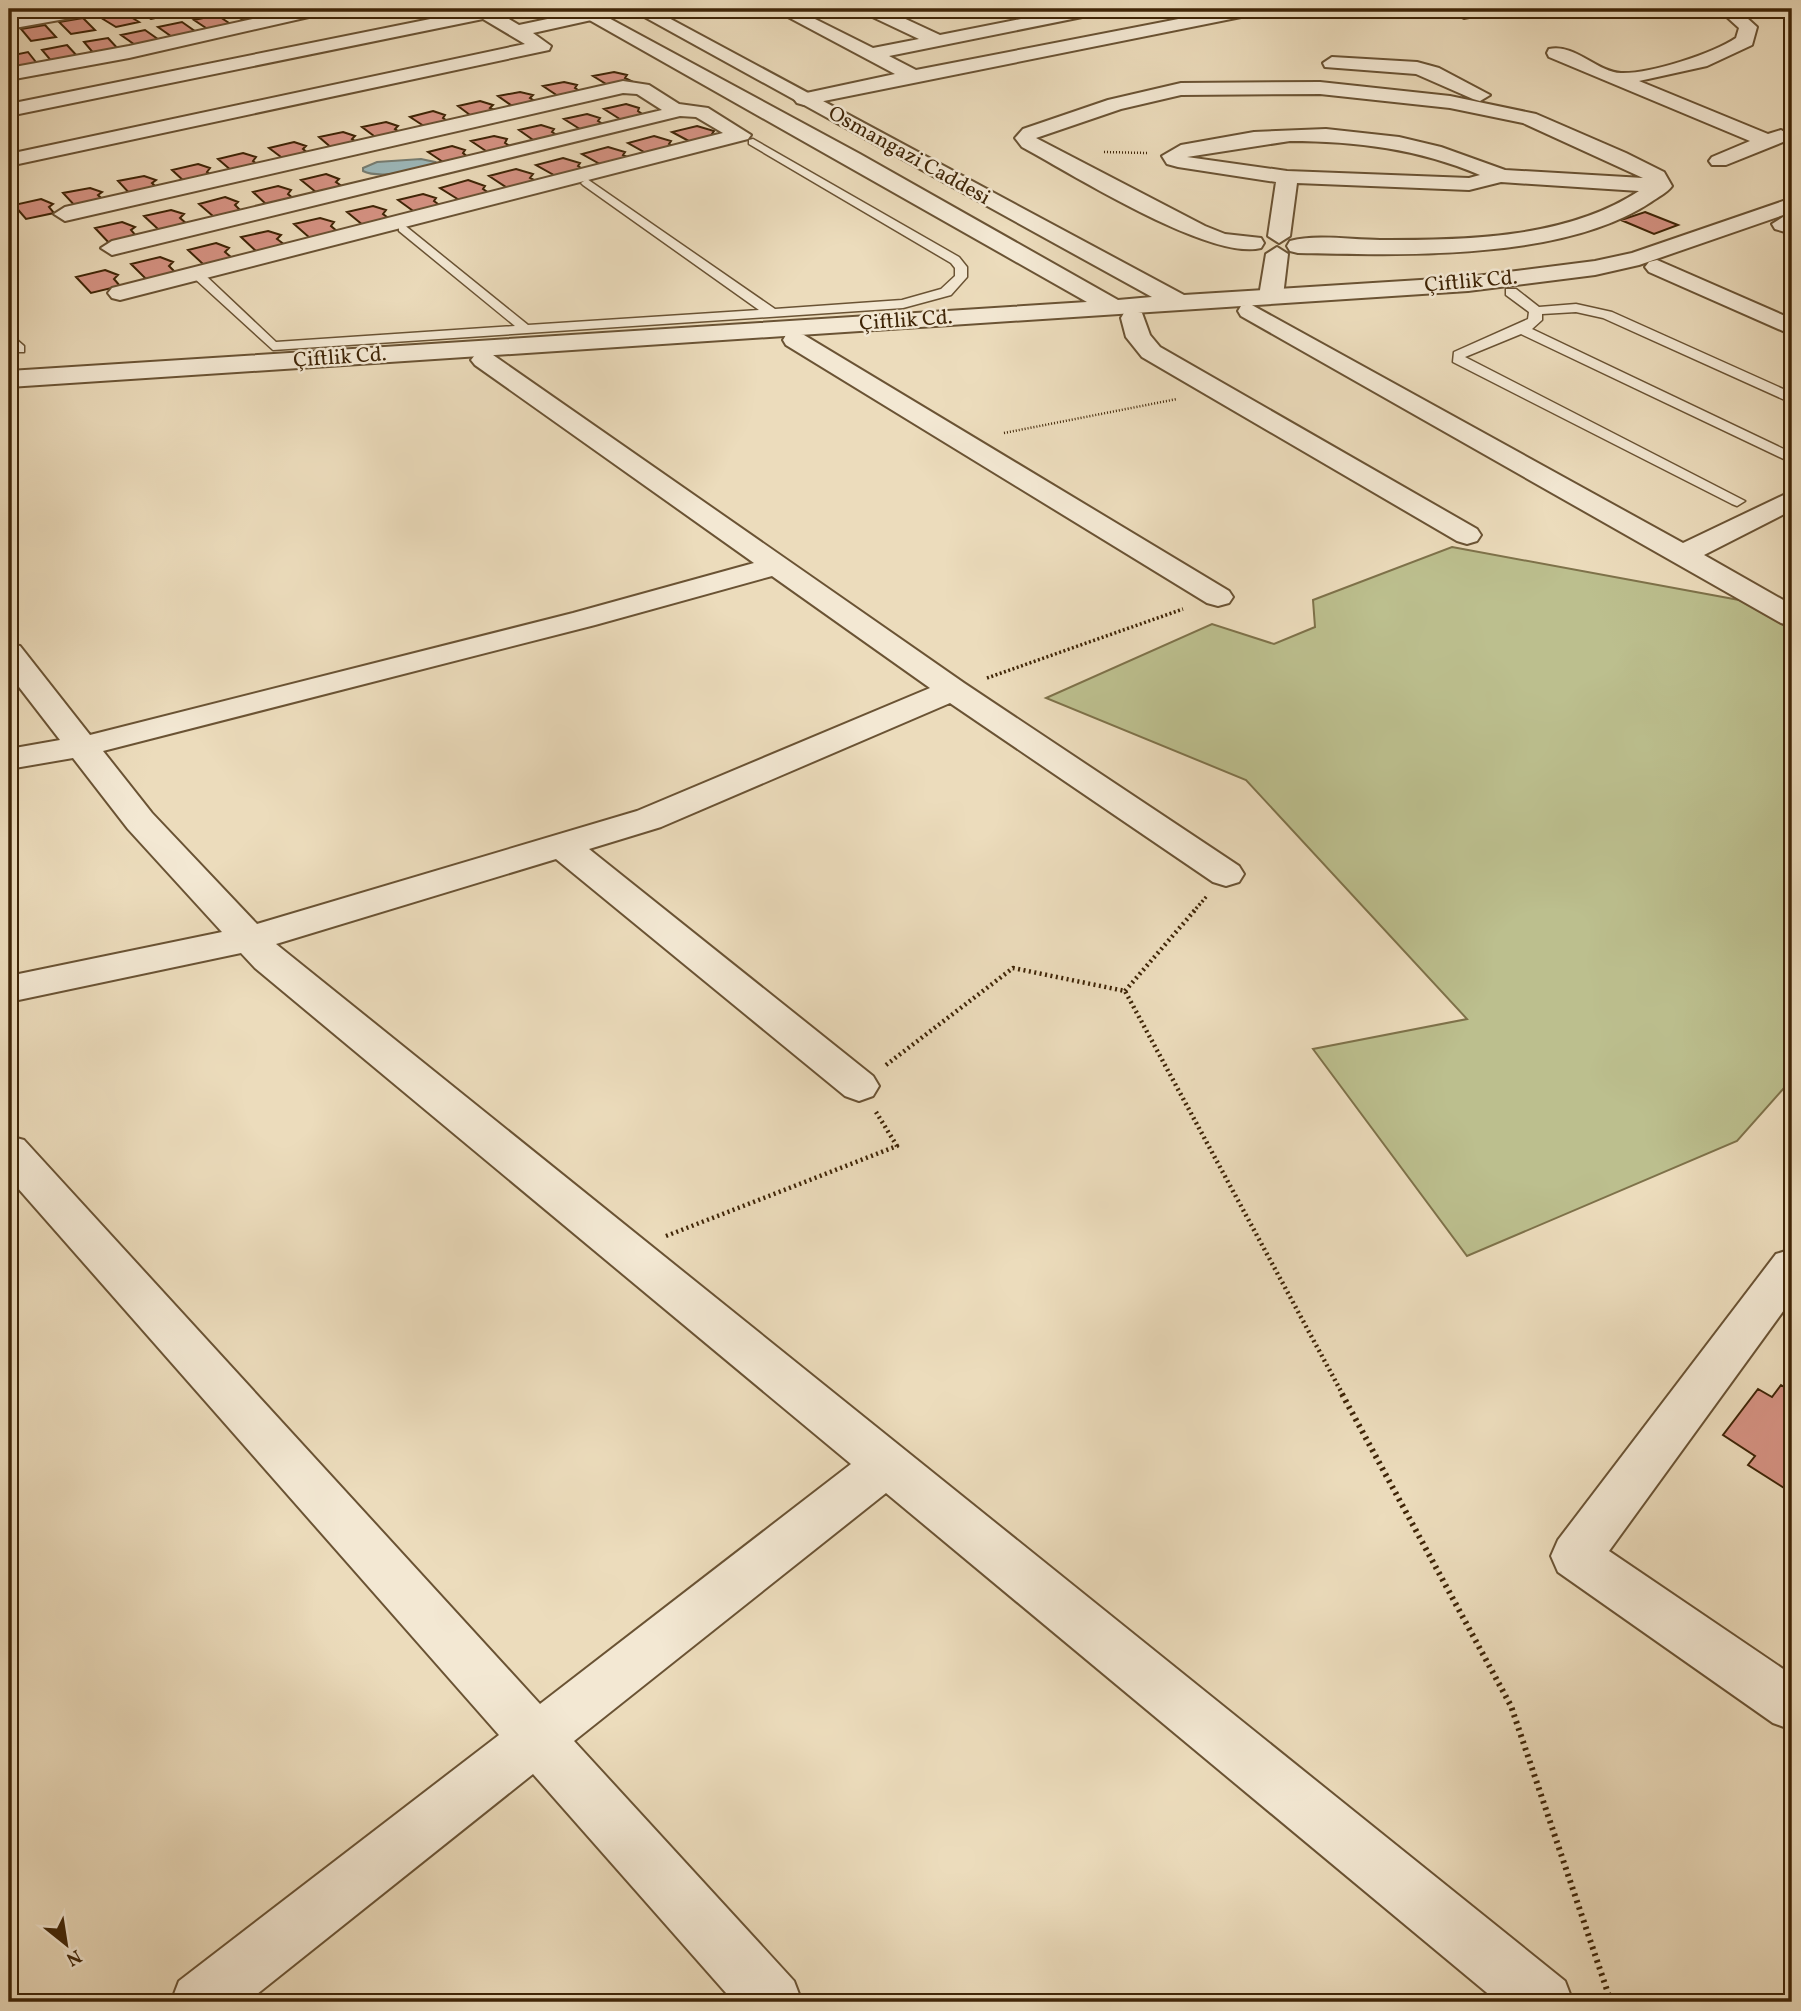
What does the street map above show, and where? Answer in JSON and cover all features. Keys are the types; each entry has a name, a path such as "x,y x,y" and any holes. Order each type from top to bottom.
{"street":[{"path":"9,24 93,9"},
{"path":"9,74 177,42 321,9"},
{"name":"Osmangazi Caddesi","path":"639,9 1190,308"},
{"path":"782,9 909,73"},
{"path":"870,9 937,40"},
{"path":"871,54 1097,9"},
{"path":"799,96 1256,9"},
{"path":"1454,9 1464,13 1483,9"},
{"path":"1618,79 1705,60 1733,50 1745,41 1748,27 1727,9"},
{"path":"516,31 585,12"},
{"name":"Osmangazi Caddesi","path":"585,12 1123,313"},
{"path":"9,110 486,13 542,46 9,160"},
{"path":"970,13 1001,27"},
{"path":"1432,72 1417,68 1315,62 1376,48 1432,72 1529,118 1619,157 1656,177 1661,186"},
{"path":"1556,53 1768,141"},
{"path":"1269,69 1115,104 1030,133 1025,138 1057,158 1197,231 1221,240 1253,243 1259,238 1285,245 1385,248 1513,238 1619,214 1645,200 1661,186"},
{"path":"664,102 717,84"},
{"path":"65,214 623,88 642,89 664,102 711,116 741,135 120,293"},
{"path":"1181,89 1320,88 1385,93 1450,102 1529,118"},
{"path":"112,248 671,114 664,102"},
{"path":"1719,160 1792,131"},
{"path":"1502,176 1471,162 1415,145 1324,135 1232,141 1172,156 1174,160 1185,163 1287,177 1469,184 1502,176 1661,186"},
{"path":"1287,177 1285,245 1261,304 1682,555 1792,617"},
{"name":"Çiftlik Cd.","path":"1261,304 1468,284 1595,268 1790,219"},
{"name":"Çiftlik Cd.","path":"9,393 795,340 1190,308 1511,292 1606,279 1657,267 1790,219"},
{"path":"958,317 996,305 1019,288 1021,271 1014,259 995,239"},
{"path":"1657,267 1792,328"},
{"path":"1123,313 1151,352 1466,535"},
{"name":"Çiftlik Cd.","path":"9,379 579,334 958,317 1123,313"},
{"path":"795,340 1217,597"},
{"path":"484,360 953,690 1226,874"},
{"path":"1682,555 1792,499"},
{"path":"9,759 84,746 584,619 776,566"},
{"path":"9,653 140,821 268,958 1544,2002"},
{"path":"9,989 250,939 649,819 953,690"},
{"path":"562,846 859,1086"},
{"path":"9,1151 773,2002"},
{"path":"1792,1266 1576,1556 1792,1705"},
{"path":"200,2002 887,1464"}],"lane":[{"path":"200,278 273,346 523,329 579,334 771,312 915,302 946,292 963,272 955,260 753,142"},
{"path":"587,183 771,312"},
{"path":"403,228 520,323 523,329"},
{"path":"1511,292 1536,311 1565,307 1598,312 1792,398"},
{"path":"1536,311 1532,324 1461,354 1458,359 1737,500"},
{"path":"1521,329 1792,459"},
{"path":"9,337 19,349"}],"path":[{"path":"1057,158 1109,152 1172,156"},
{"path":"962,442 1218,391"},
{"path":"953,690 1217,597"},
{"path":"1125,991 1226,874"},
{"path":"626,1251 897,1146 859,1086 1013,968 1125,991"},
{"path":"1125,991 1511,1706 1611,2002"}],"green space":[{"path":"1452,547 1739,600 1792,630 1792,1079 1737,1141 1467,1256 1313,1049 1467,1019 1246,780 1046,698 1212,624 1274,644 1315,627 1313,600"}],"water":[{"path":"421,159 435,162 422,169 400,173 378,174 363,171 363,168 377,162"}],"building":[{"path":"20,9 48,9 53,14 28,18"},
{"path":"134,9 165,9 174,14 151,19"},
{"path":"253,9 271,17 249,23 228,12"},
{"path":"121,11 139,22 116,27 98,16"},
{"path":"217,15 235,27 212,32 194,20"},
{"path":"83,18 95,30 71,34 59,22"},
{"path":"182,22 199,34 175,39 158,27"},
{"path":"45,25 56,37 31,41 21,29"},
{"path":"145,30 162,42 138,47 121,35"},
{"path":"108,38 120,51 95,55 84,42"},
{"path":"67,45 79,58 53,63 42,50"},
{"path":"28,52 39,66 13,70 9,65 9,56"},
{"path":"614,72 627,75 625,78 633,82 611,87 593,76"},
{"path":"564,82 577,85 575,88 583,93 561,98 543,86"},
{"path":"520,92 533,95 530,98 538,103 515,108 498,96"},
{"path":"480,101 493,105 490,108 498,112 474,118 458,106"},
{"path":"626,104 639,108 638,111 645,116 623,121 604,109"},
{"path":"433,111 445,115 443,118 450,123 427,128 410,117"},
{"path":"587,114 600,118 598,121 606,126 583,131 564,119"},
{"path":"386,122 398,126 395,129 402,134 378,139 362,127"},
{"path":"541,125 554,129 552,132 560,137 536,142 519,130"},
{"path":"697,126 714,131 712,134 722,139 698,146 672,132"},
{"path":"343,132 355,136 352,139 359,144 334,150 319,137"},
{"path":"494,136 507,139 505,143 513,148 489,153 471,141"},
{"path":"654,136 671,141 669,144 679,150 653,157 628,143"},
{"path":"294,142 306,146 303,149 310,155 285,160 269,148"},
{"path":"452,146 465,150 463,153 470,159 446,164 428,152"},
{"path":"608,147 625,152 623,155 633,160 607,168 582,154"},
{"path":"243,153 256,157 253,161 259,166 233,172 218,159"},
{"path":"563,158 580,163 578,166 587,172 561,179 536,165"},
{"path":"198,164 210,168 207,172 213,177 186,183 172,170"},
{"path":"516,169 533,174 530,178 540,183 512,191 489,176"},
{"path":"326,174 339,179 336,182 343,187 317,193 301,180"},
{"path":"144,176 156,180 152,183 158,189 131,195 118,181"},
{"path":"468,180 485,186 483,189 492,195 464,203 440,188"},
{"path":"278,186 291,190 288,194 295,200 268,206 253,192"},
{"path":"90,188 102,192 98,195 104,201 76,207 63,193"},
{"path":"423,194 436,198 434,201 442,207 416,213 398,200"},
{"path":"225,197 238,202 235,205 241,211 214,217 199,204"},
{"path":"41,199 53,204 49,207 54,213 26,219 14,205"},
{"path":"373,206 386,210 383,214 391,220 364,226 347,212"},
{"path":"171,210 184,214 180,218 187,224 159,230 144,216"},
{"path":"1645,212 1678,225 1654,234 1621,220"},
{"path":"320,218 334,222 331,226 338,232 311,239 294,224"},
{"path":"122,222 135,227 131,230 137,237 109,243 95,228"},
{"path":"268,231 281,235 277,239 285,245 257,252 241,237"},
{"path":"216,243 229,248 225,252 232,258 204,265 188,250"},
{"path":"160,257 173,262 169,266 175,272 146,279 131,264"},
{"path":"105,270 118,275 114,279 120,286 91,293 76,277"},
{"path":"1781,1385 1792,1392 1792,1493 1748,1465 1755,1456 1723,1435 1758,1389 1772,1397"}]}
